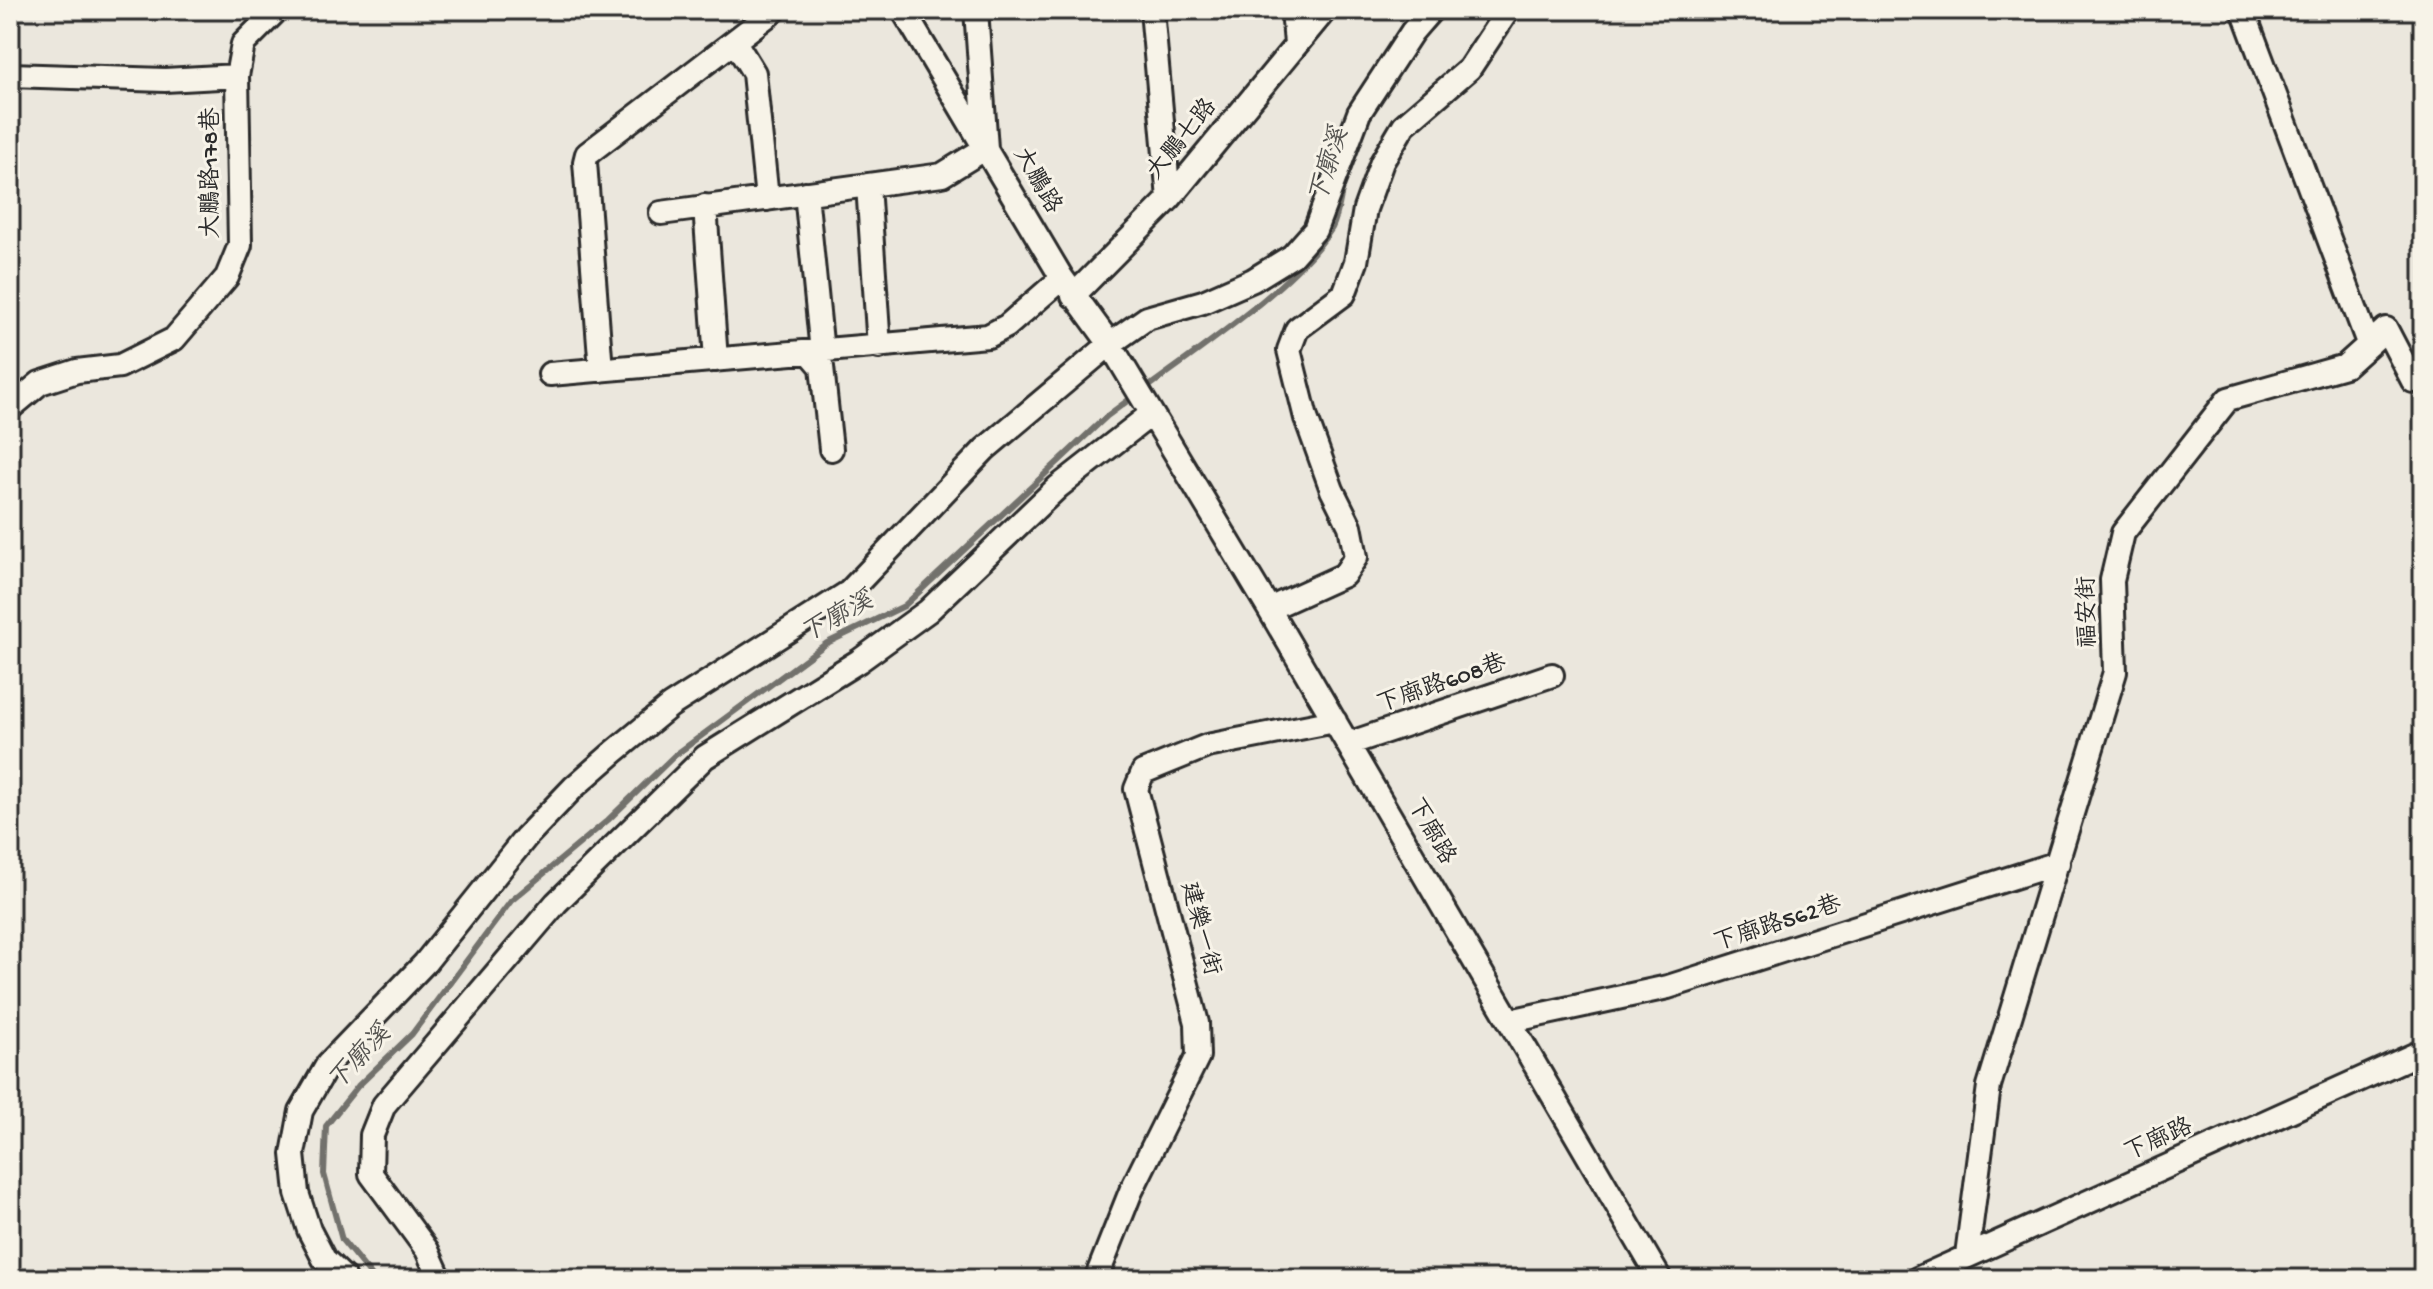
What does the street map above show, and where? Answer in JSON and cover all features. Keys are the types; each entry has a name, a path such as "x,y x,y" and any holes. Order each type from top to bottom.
{"street":[{"name":"大鵬路178巷","path":"10,408 40,383 77,371 120,366 174,339 227,277 240,245 237,76 243,44 277,10"},
{"path":"601,370 585,162 587,154 775,10"},
{"name":"大鵬路","path":"903,10 1068,287 1110,344 1150,415"},
{"path":"661,213 942,175 986,148 976,10"},
{"path":"1152,10 1169,199"},
{"path":"1293,10 1296,44"},
{"name":"大鵬七路","path":"550,374 988,336 1068,287 1169,199 1325,10"},
{"path":"345,1279 324,1259 309,1230 297,1193 293,1154 301,1111 328,1064 425,963 526,837 574,787 670,706 849,592 985,449 1110,344 1147,318 1203,302 1253,280 1292,256 1315,230 1359,113 1412,32 1431,10"},
{"path":"1269,609 1344,575 1356,557 1350,526 1332,490 1306,418 1289,350 1293,339 1297,329 1344,294 1356,262 1365,209 1382,162 1404,125 1469,69 1508,10"},
{"path":"2243,10 2368,343 2386,329 2413,381 2423,379"},
{"path":"735,42 754,73 767,199"},
{"path":"10,75 165,80 237,76"},
{"path":"868,185 879,347"},
{"path":"806,193 816,352 822,367 831,449"},
{"path":"705,206 716,360"},
{"name":"福安街","path":"1967,1255 1989,1086 2115,672 2112,580 2123,533 2228,399 2345,366 2368,343"},
{"path":"440,1279 427,1250 371,1174 372,1135 384,1105 556,903 705,757 859,661 928,611 1058,487 1150,415"},
{"name":"下廍路","path":"1150,415 1269,609 1660,1279"},
{"name":"下廍路608巷","path":"1348,744 1552,675"},
{"name":"建樂一街","path":"1096,1279 1131,1191 1198,1056 1199,1041 1136,789 1143,772 1207,746 1335,721"},
{"name":"下廍路562巷","path":"1510,1021 1668,987 2058,863"},
{"name":"下廍路","path":"1917,1279 2423,1051"}],"waterway":[{"name":"下廓溪","path":"1430,28 1447,10"},
{"name":"下廓溪","path":"1144,390 1245,315 1295,271 1332,228 1343,186"},
{"name":"下廓溪","path":"374,1279 342,1240 324,1174 326,1126 358,1086 412,1034 511,901 608,820 674,756 827,643 904,606 1107,416 1134,396"}]}
